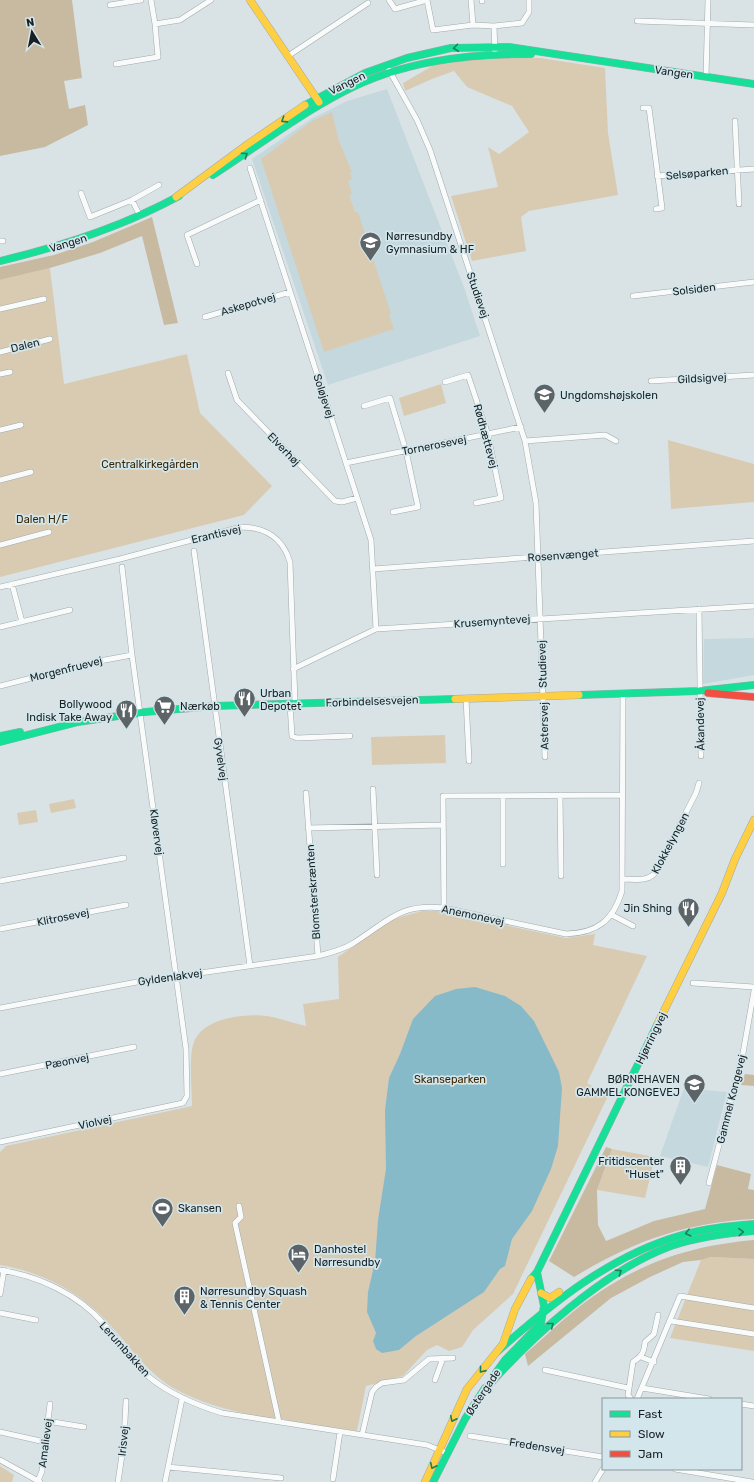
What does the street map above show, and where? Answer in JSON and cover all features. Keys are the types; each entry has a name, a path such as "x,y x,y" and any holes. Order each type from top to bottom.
{"main road":[{"path":"250,0 321,105"},
{"name":"Vangen","path":"176,197 250,142 316,98 344,83 388,64 447,49 519,48 547,54 754,84"},
{"name":"Vangen","path":"0,261 83,240 140,216 176,197 321,105 363,83 390,72 423,62 495,49"},
{"name":"Forbindelsesvejen","path":"700,692 736,686 754,685"},
{"path":"736,686 740,696"},
{"name":"Forbindelsesvejen","path":"0,736 46,729 104,717 140,712 214,706 623,693 700,692 754,696"},
{"name":"Forbindelsesvejen","path":"0,742 46,729"},
{"name":"Hjørringvej","path":"498,1351 503,1344 515,1309 529,1281 537,1272 722,894 735,859 753,823"},
{"path":"542,1293 546,1297 552,1297 595,1270 682,1234 726,1226 754,1224"},
{"path":"483,1392 508,1363 547,1328 587,1294 627,1266 648,1255 691,1240 714,1235 754,1231"},
{"path":"498,1351 544,1311 583,1281 609,1265"},
{"path":"537,1272 542,1293 544,1311"},
{"name":"Østergade","path":"425,1482 505,1360 539,1326 544,1311"},
{"name":"Østergade","path":"433,1482 444,1452 446,1433 467,1389 498,1351"}],"street":[{"path":"110,5 141,0"},
{"path":"116,64 158,58 151,0"},
{"path":"154,24 180,20 211,0"},
{"path":"389,0 395,9 427,0 433,30 474,25 494,26 522,23 529,12 529,0"},
{"path":"471,0 474,25"},
{"path":"706,77 708,0"},
{"path":"288,56 368,3"},
{"path":"637,21 754,25"},
{"path":"494,26 495,49"},
{"name":"Studievej","path":"388,64 390,72 416,120 430,150 525,441 536,503 544,695"},
{"name":"Selsøparken","path":"644,108 649,108 662,208 656,209"},
{"name":"Selsøparken","path":"735,121 738,204"},
{"name":"Soløjevej","path":"250,168 371,540 376,629"},
{"name":"Selsøparken","path":"658,176 754,169"},
{"path":"81,193 90,217 132,200 159,185"},
{"path":"132,200 140,216"},
{"path":"197,264 187,235 261,200"},
{"name":"Solsiden","path":"633,296 754,282"},
{"name":"Askepotvej","path":"205,317 290,292"},
{"path":"0,309 44,299"},
{"name":"Dalen","path":"0,352 50,339"},
{"path":"0,374 10,372"},
{"name":"Elverhøj","path":"228,373 237,400 335,502 342,502 357,498"},
{"name":"Rødhættevej","path":"445,382 468,375 488,435 501,498 476,502"},
{"name":"Gildsigvej","path":"651,380 754,375"},
{"path":"364,406 390,398 406,451 418,507 393,512"},
{"path":"0,430 21,425"},
{"name":"Tornerosevej","path":"346,463 521,427"},
{"path":"525,441 605,435 616,440"},
{"path":"0,480 31,472"},
{"name":"Erantisvej","path":"0,587 120,559 241,527 257,528 275,536 287,552 290,562 293,669 292,736 297,738 350,736"},
{"path":"0,545 49,532"},
{"name":"Rosenvænget","path":"373,569 754,541"},
{"name":"Gyvelvej","path":"194,551 250,966"},
{"name":"Kløvervej","path":"122,568 132,655 186,1049 187,1096"},
{"path":"12,584 22,622"},
{"name":"Krusemyntevej","path":"293,669 376,629 754,606"},
{"path":"0,627 70,610"},
{"path":"699,610 700,692"},
{"name":"Morgenfruevej","path":"0,686 94,662 132,655"},
{"name":"Åkandevej","path":"700,692 701,756"},
{"name":"Anemonevej","path":"340,950 353,944 389,917 404,911 428,907 444,908 566,934 580,934 591,931 603,924 612,915 619,902 624,879 623,693"},
{"name":"Astersvej","path":"544,695 545,757"},
{"path":"466,698 469,761"},
{"name":"Klokkelyngen","path":"624,879 645,880 652,878 696,793 699,783"},
{"path":"373,789 376,827 377,875"},
{"name":"Blomsterskrænten","path":"306,793 318,956"},
{"path":"560,795 561,876"},
{"path":"444,908 443,796 623,795"},
{"path":"503,796 503,864"},
{"name":"Blomsterskrænten","path":"308,828 443,825"},
{"path":"0,881 124,858"},
{"name":"Klitrosevej","path":"0,929 126,905"},
{"path":"612,915 632,926"},
{"name":"Gyldenlakvej","path":"0,1008 177,976 318,956 340,950"},
{"path":"693,983 754,986"},
{"name":"Gammel Kongevej","path":"709,1183 743,1053 754,991"},
{"name":"Pæonvej","path":"0,1074 134,1048"},
{"name":"Violvej","path":"0,1142 183,1103 187,1096"},
{"path":"239,1206 241,1218 235,1223 279,1422"},
{"path":"0,1294 2,1270"},
{"name":"Lerumbakken","path":"2,1270 49,1284 82,1304 102,1322 135,1363 165,1389 182,1398 222,1413 427,1445 444,1452"},
{"path":"637,1398 654,1362 680,1296 754,1308"},
{"path":"0,1313 36,1320"},
{"path":"630,1398 628,1396 628,1388 633,1362 644,1353 645,1342 654,1334 658,1315"},
{"path":"671,1321 754,1334"},
{"path":"641,1357 654,1362"},
{"path":"435,1380 443,1358"},
{"path":"362,1434 371,1398 376,1387 382,1383 404,1380 429,1359 453,1358"},
{"path":"545,1370 628,1388"},
{"path":"642,1388 703,1398"},
{"path":"165,1482 182,1398"},
{"name":"Irisvej","path":"118,1482 124,1441 126,1401"},
{"name":"Amalievej","path":"39,1482 42,1471 44,1442 50,1404"},
{"path":"742,1404 754,1406"},
{"path":"47,1421 84,1427"},
{"path":"0,1432 44,1442"},
{"path":"333,1479 340,1432"},
{"name":"Fredensvej","path":"470,1436 602,1457"},
{"path":"0,1460 39,1482"},
{"path":"168,1467 281,1478"},
{"path":"595,1482 602,1470"},
{"path":"681,1470 752,1482"}],"shaded area":[{"path":"0,0 72,0 82,78 64,81 69,109 85,105 88,125 45,147 0,156"},
{"name":"Nørresundby Gymnasium & HF","path":"387,89 465,290 480,336 328,385 252,159 311,119 347,101"},
{"path":"152,217 178,323 164,325 142,236 100,253 50,268 0,280 0,267 54,255 93,242"},
{"path":"754,638 754,675 703,684 704,639"},
{"path":"745,1074 754,1075 754,1086 741,1085"},
{"path":"684,1088 727,1092 708,1167 660,1156"},
{"path":"606,1147 612,1149 597,1190 598,1225 606,1241 654,1221 705,1209 717,1165 751,1174 748,1189 754,1190 754,1219 705,1225 660,1236 618,1253 574,1277 549,1261"},
{"path":"754,1240 754,1259 711,1257 683,1262 650,1277 611,1298 528,1366 525,1354 580,1306 627,1275 666,1258 687,1252 730,1243"}],"green space":[{"path":"489,57 540,58 605,68 608,133 618,195 529,211 521,217 526,251 472,261 451,196 498,187 488,147 499,154 529,132 512,106 467,87 454,71 405,91 403,83 434,65"},
{"path":"332,112 339,141 352,172 350,173 352,179 348,181 352,194 349,195 355,212 358,212 391,314 389,315 394,329 324,352 261,159 312,121"},
{"path":"50,268 64,384 187,354 200,413 272,486 244,515 0,577 0,280"},
{"path":"441,384 446,403 404,416 399,398"},
{"path":"668,440 754,464 754,502 671,509"},
{"path":"445,735 446,763 372,765 371,737"},
{"path":"74,799 76,808 51,813 49,804"},
{"path":"36,810 38,822 19,825 17,813"},
{"name":"Skanseparken","path":"422,911 439,911 566,938 595,934 593,945 647,956 587,1083 608,1096 513,1294 473,1330 462,1347 449,1351 437,1345 427,1350 403,1376 366,1386 357,1431 265,1418 219,1407 177,1390 150,1370 101,1315 89,1304 62,1286 47,1279 16,1268 0,1265 0,1152 6,1146 192,1106 192,1051 197,1036 204,1029 213,1023 224,1019 247,1015 267,1016 306,1026 303,1004 339,999 338,957 393,919"},
{"path":"612,1149 655,1157 645,1198 597,1190"},
{"path":"711,1257 754,1259 754,1351 670,1338 701,1260"},
{"path":"0,1466 14,1475 12,1482 0,1482"}],"water":[{"path":"475,987 505,996 521,1006 534,1021 559,1072 562,1088 558,1146 551,1169 532,1211 512,1239 505,1266 500,1269 484,1292 416,1336 399,1350 382,1353 376,1349 373,1341 376,1333 367,1312 368,1292 375,1262 378,1220 386,1169 385,1110 389,1078 413,1019 435,996 456,989"}],"traffic: fast":[{"path":"305,105 365,73 407,58 451,48 509,47 754,84"},
{"path":"213,175 309,111 365,81 411,66 435,61 507,54 531,54"},
{"path":"0,261 47,249 92,234 136,217 179,196"},
{"path":"579,695 699,691 754,685"},
{"path":"0,742 78,722 145,712 214,706 455,699"},
{"path":"0,736 20,732"},
{"path":"531,1279 537,1272 657,1025"},
{"path":"498,1351 561,1298 584,1282 631,1255 682,1235 718,1228 754,1224"},
{"path":"483,1392 523,1350 569,1308 594,1289 645,1257 671,1246 691,1240 754,1231"},
{"path":"495,1374 505,1360 541,1323 544,1306 537,1272"},
{"path":"433,1482 465,1419 485,1388"}],"traffic: slow":[{"path":"250,0 319,102"},
{"path":"176,197 248,144 305,105"},
{"path":"455,699 579,695"},
{"path":"657,1025 722,893 735,859 754,820"},
{"path":"425,1482 467,1389 503,1344 515,1309 531,1279"},
{"path":"541,1293 550,1298 559,1292"}],"traffic: jam":[{"path":"708,693 754,697"}],"place":[{"name":"Nørresundby Gymnasium & HF","path":"370,262"},
{"name":"Ungdomshøjskolen","path":"545,414"},
{"name":"Urban Depotet","path":"245,718"},
{"name":"Nærkøb","path":"165,726"},
{"name":"Bollywood Indisk Take Away","path":"127,730"},
{"name":"Jin Shing","path":"688,928"},
{"name":"BØRNEHAVEN GAMMEL KONGEVEJ","path":"695,1104"},
{"name":"Fritidscenter \"Huset\"","path":"680,1186"},
{"name":"Skansen","path":"163,1228"},
{"name":"Danhostel Nørresundby","path":"298,1274"},
{"name":"Nørresundby Squash & Tennis Center","path":"185,1316"}],"park label":[{"name":"Centralkirkegården","path":"150,464"},
{"name":"Dalen H/F","path":"42,519"}]}
